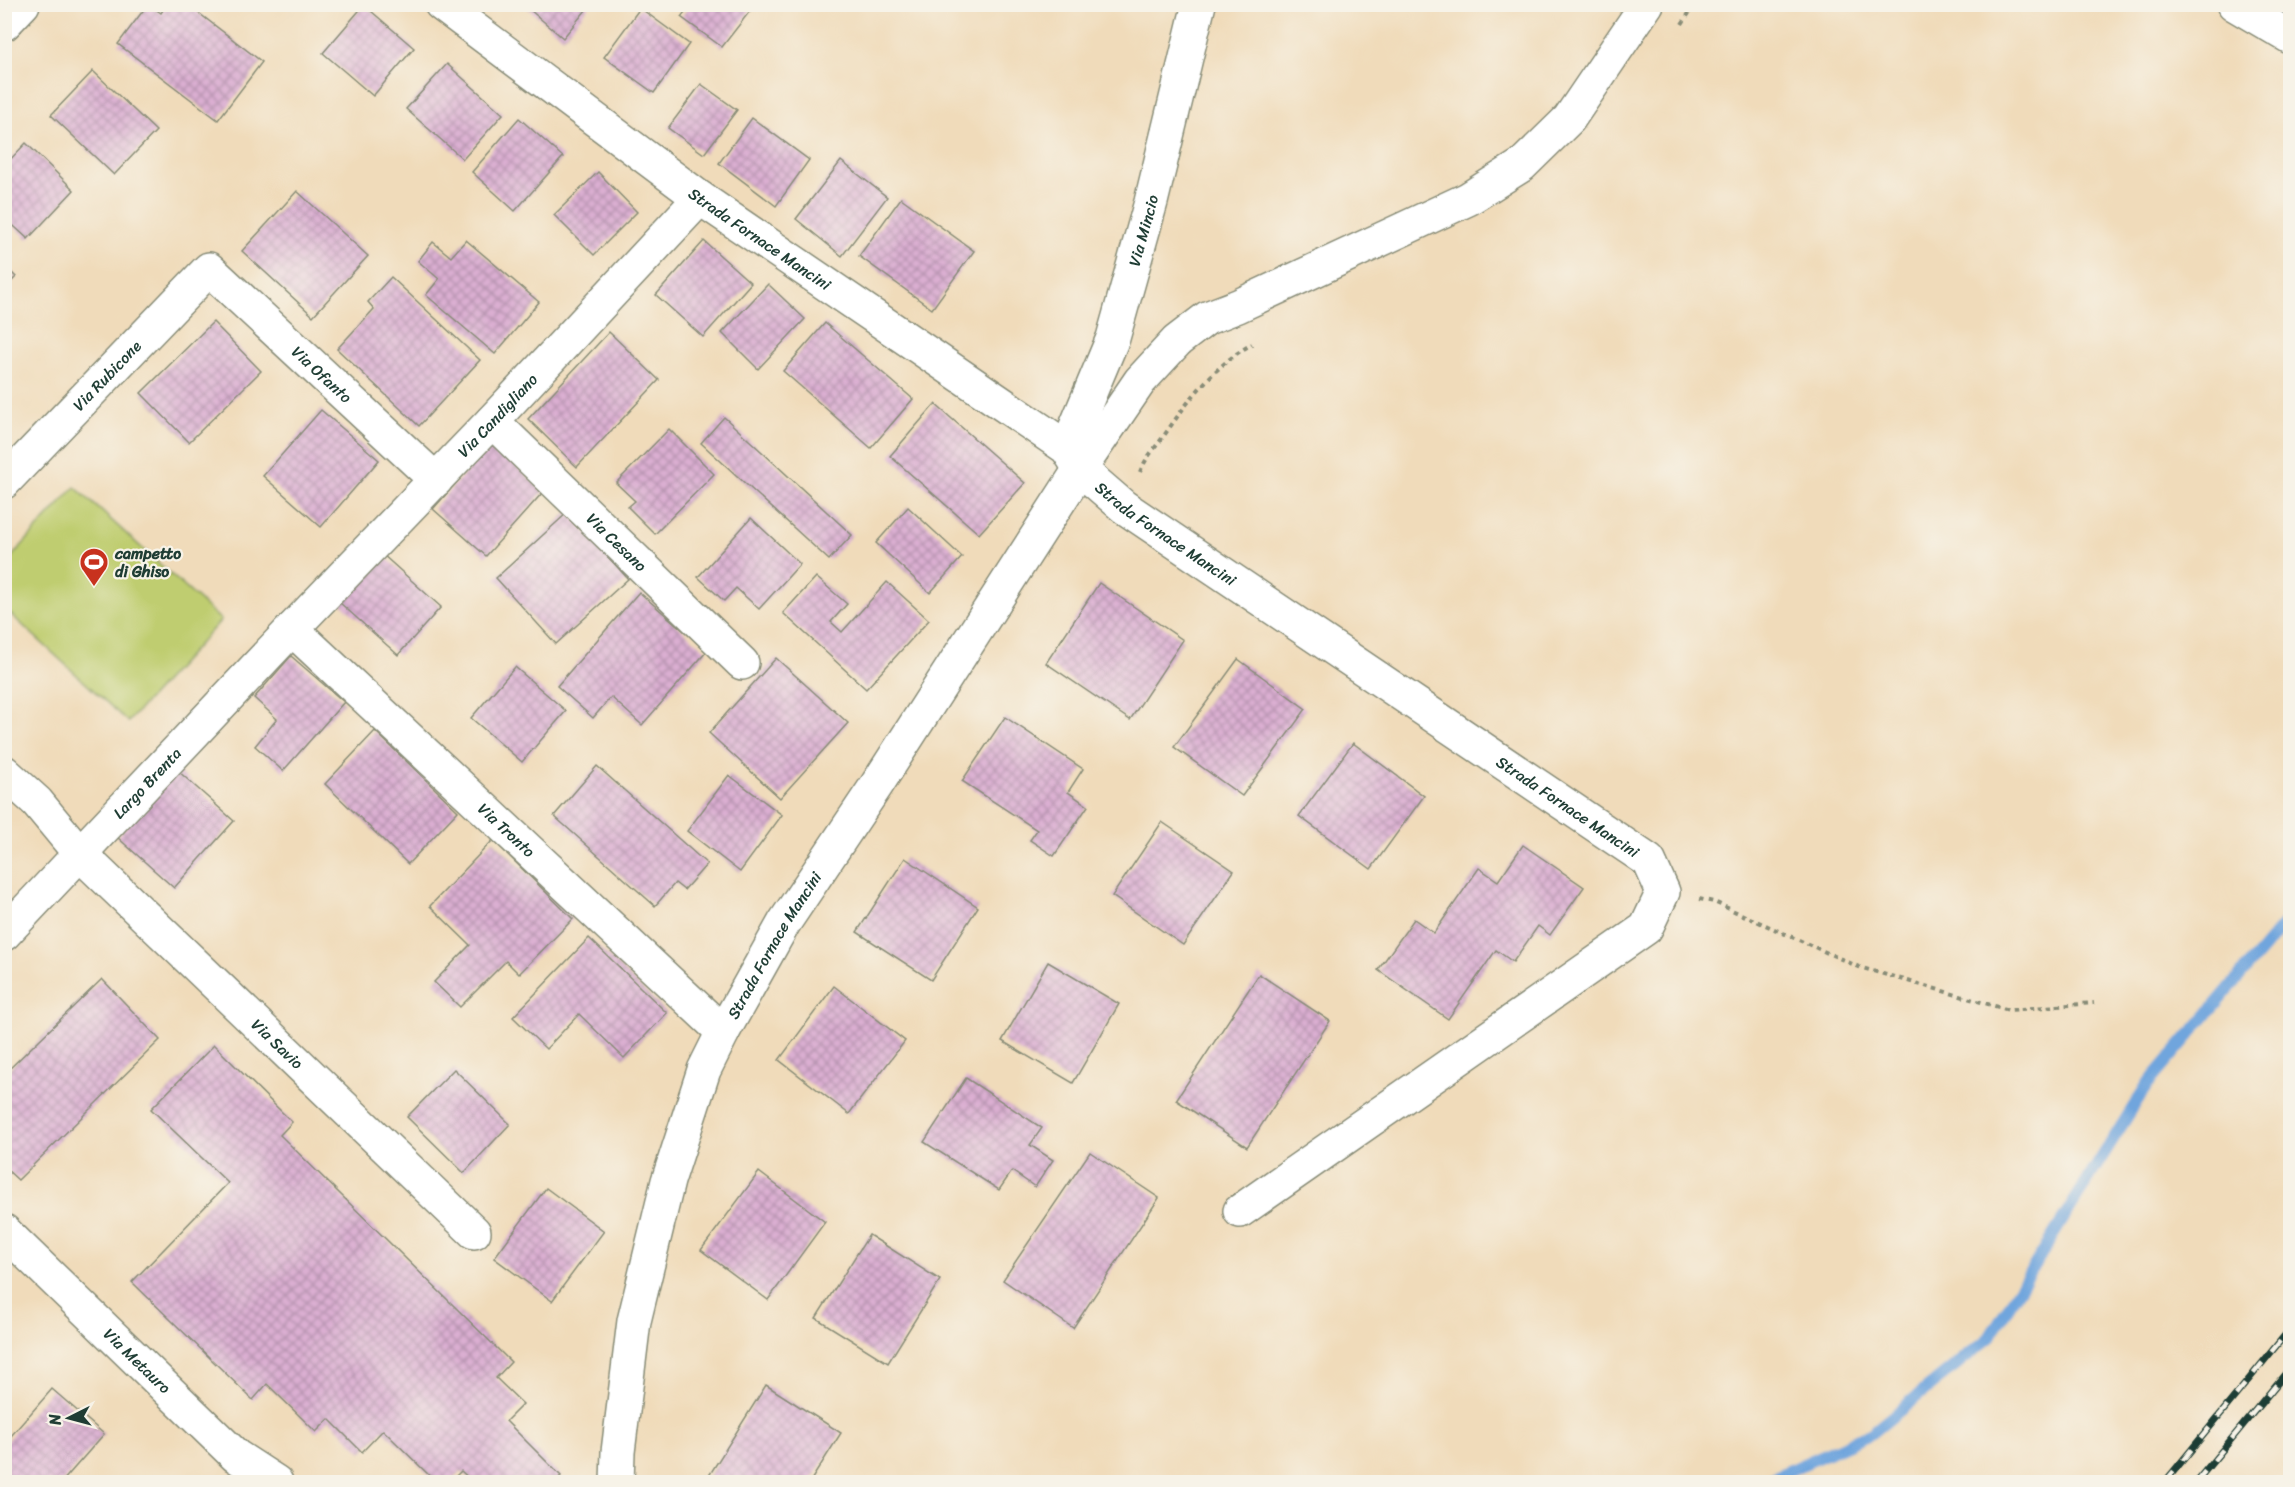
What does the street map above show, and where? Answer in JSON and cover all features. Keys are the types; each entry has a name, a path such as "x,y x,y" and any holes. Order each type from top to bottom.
{"street":[{"path":"4,24 24,4"},
{"name":"Strada Fornace Mancini","path":"441,4 700,198 1073,459 1124,507 1649,861 1663,892"},
{"name":"Via Mincio","path":"1073,459 1113,338 1151,202 1198,4"},
{"path":"1073,459 1177,341 1207,318 1238,306 1468,200 1522,165 1569,119 1647,4"},
{"path":"2234,4 2290,37"},
{"name":"Via Candigliano","path":"292,629 492,421 700,198"},
{"name":"Via Ofanto","path":"209,269 436,480"},
{"name":"Via Rubicone","path":"4,482 209,269"},
{"name":"Via Cesano","path":"492,421 742,663"},
{"name":"Strada Fornace Mancini","path":"617,1482 618,1452 637,1309 668,1181 704,1070 784,923 876,786 1073,459"},
{"name":"Via Tronto","path":"292,629 723,1032"},
{"name":"Largo Brenta","path":"4,934 292,629"},
{"path":"4,772 37,802 80,854"},
{"name":"Via Savio","path":"80,854 474,1232"},
{"path":"1240,1211 1646,928 1663,892"},
{"name":"Via Metauro","path":"4,1231 236,1455 276,1482"}],"path":[{"path":"1663,892 1714,902 1859,967 2009,1010 2094,1003"}],"green space":[{"name":"campetto di Ghiso","path":"75,487 221,620 128,722 5,609 5,564"}],"building":[{"path":"148,4 161,13 167,4 187,4 262,62 218,120 118,44"},
{"path":"523,4 591,4 563,38"},
{"path":"691,4 741,4 750,11 722,47 681,17"},
{"path":"364,5 414,48 373,96 323,53"},
{"path":"640,8 689,44 654,93 604,57"},
{"path":"447,64 503,114 463,159 406,109"},
{"path":"93,71 156,131 114,175 51,115"},
{"path":"701,84 737,110 704,154 668,128"},
{"path":"519,118 563,157 515,211 472,172"},
{"path":"752,118 809,160 776,206 719,163"},
{"path":"26,143 74,190 28,239 4,217 4,166"},
{"path":"841,161 887,197 842,256 796,219"},
{"path":"598,172 637,212 594,255 554,215"},
{"path":"297,191 368,256 313,316 242,251"},
{"path":"901,198 974,251 932,309 859,256"},
{"path":"466,240 539,302 495,354 426,295 439,279 418,261 433,242 451,257"},
{"path":"704,241 751,283 703,337 656,295"},
{"path":"4,265 16,277 4,289"},
{"path":"391,277 480,360 419,426 337,349 374,309 368,302"},
{"path":"768,284 805,319 758,369 722,333"},
{"path":"213,322 261,371 189,442 141,393"},
{"path":"825,323 913,399 871,448 783,371"},
{"path":"609,332 659,380 577,467 528,419"},
{"path":"935,404 1025,483 979,534 890,456"},
{"path":"321,410 379,460 321,527 263,476"},
{"path":"724,417 852,535 829,560 701,443"},
{"path":"669,429 714,474 655,534 628,507 635,501 616,483"},
{"path":"491,444 544,491 486,556 433,509"},
{"path":"908,507 962,557 930,593 876,543"},
{"path":"568,512 628,579 556,644 496,578"},
{"path":"751,518 800,564 759,609 736,588 724,601 698,577"},
{"path":"382,554 441,607 398,655 339,602"},
{"path":"816,577 847,604 831,622 842,632 887,582 929,620 866,689 783,613"},
{"path":"1099,583 1183,640 1130,720 1046,663"},
{"path":"639,592 707,651 642,725 611,697 593,718 557,686"},
{"path":"291,656 344,702 283,771 255,746 277,719 254,698"},
{"path":"776,658 848,723 780,798 709,733"},
{"path":"1238,659 1306,709 1242,796 1174,747"},
{"path":"515,667 566,711 522,762 471,718"},
{"path":"1005,717 1083,769 1068,792 1088,806 1054,856 1030,840 1037,830 962,781"},
{"path":"375,731 458,811 408,864 325,784"},
{"path":"1353,743 1424,796 1371,869 1299,816"},
{"path":"597,766 707,864 684,890 675,883 655,906 554,816"},
{"path":"177,770 234,821 174,888 117,837"},
{"path":"729,775 782,815 740,872 687,831"},
{"path":"1162,822 1234,871 1183,945 1112,896"},
{"path":"493,840 573,919 519,974 506,961 460,1007 434,982 470,945 430,906"},
{"path":"1523,845 1584,887 1550,935 1538,926 1513,962 1496,950 1448,1019 1378,970 1414,919 1434,933 1479,868 1498,881"},
{"path":"905,858 978,907 931,980 857,932"},
{"path":"589,938 667,1013 624,1058 579,1014 546,1049 513,1017"},
{"path":"1048,962 1119,1004 1073,1083 1002,1041"},
{"path":"1259,974 1330,1021 1247,1147 1176,1100"},
{"path":"102,979 160,1040 18,1180 4,1167 4,1074"},
{"path":"834,986 905,1041 849,1114 779,1060"},
{"path":"214,1045 292,1122 280,1135 511,1362 496,1378 523,1404 506,1421 561,1476 554,1482 473,1482 461,1471 450,1482 436,1482 383,1430 362,1452 329,1419 316,1432 267,1384 253,1400 132,1282 228,1183 151,1109"},
{"path":"454,1069 510,1124 464,1173 407,1117"},
{"path":"966,1078 1042,1128 1030,1145 1053,1160 1035,1187 1012,1171 999,1190 924,1142"},
{"path":"1090,1152 1159,1198 1073,1328 1003,1280"},
{"path":"759,1172 825,1222 768,1300 701,1250"},
{"path":"546,1188 604,1231 552,1301 494,1258"},
{"path":"869,1235 940,1280 888,1363 816,1318"},
{"path":"766,1385 841,1433 810,1482 705,1482"},
{"path":"52,1389 104,1434 62,1482 17,1482 4,1471 4,1444"}],"waterway":[{"path":"1764,1482 1872,1433 1989,1338 2147,1085 2290,917"}],"railway":[{"path":"2165,1482 2290,1329"},
{"path":"2196,1482 2290,1368"}],"place":[{"name":"campetto di Ghiso","path":"94,588"}]}
